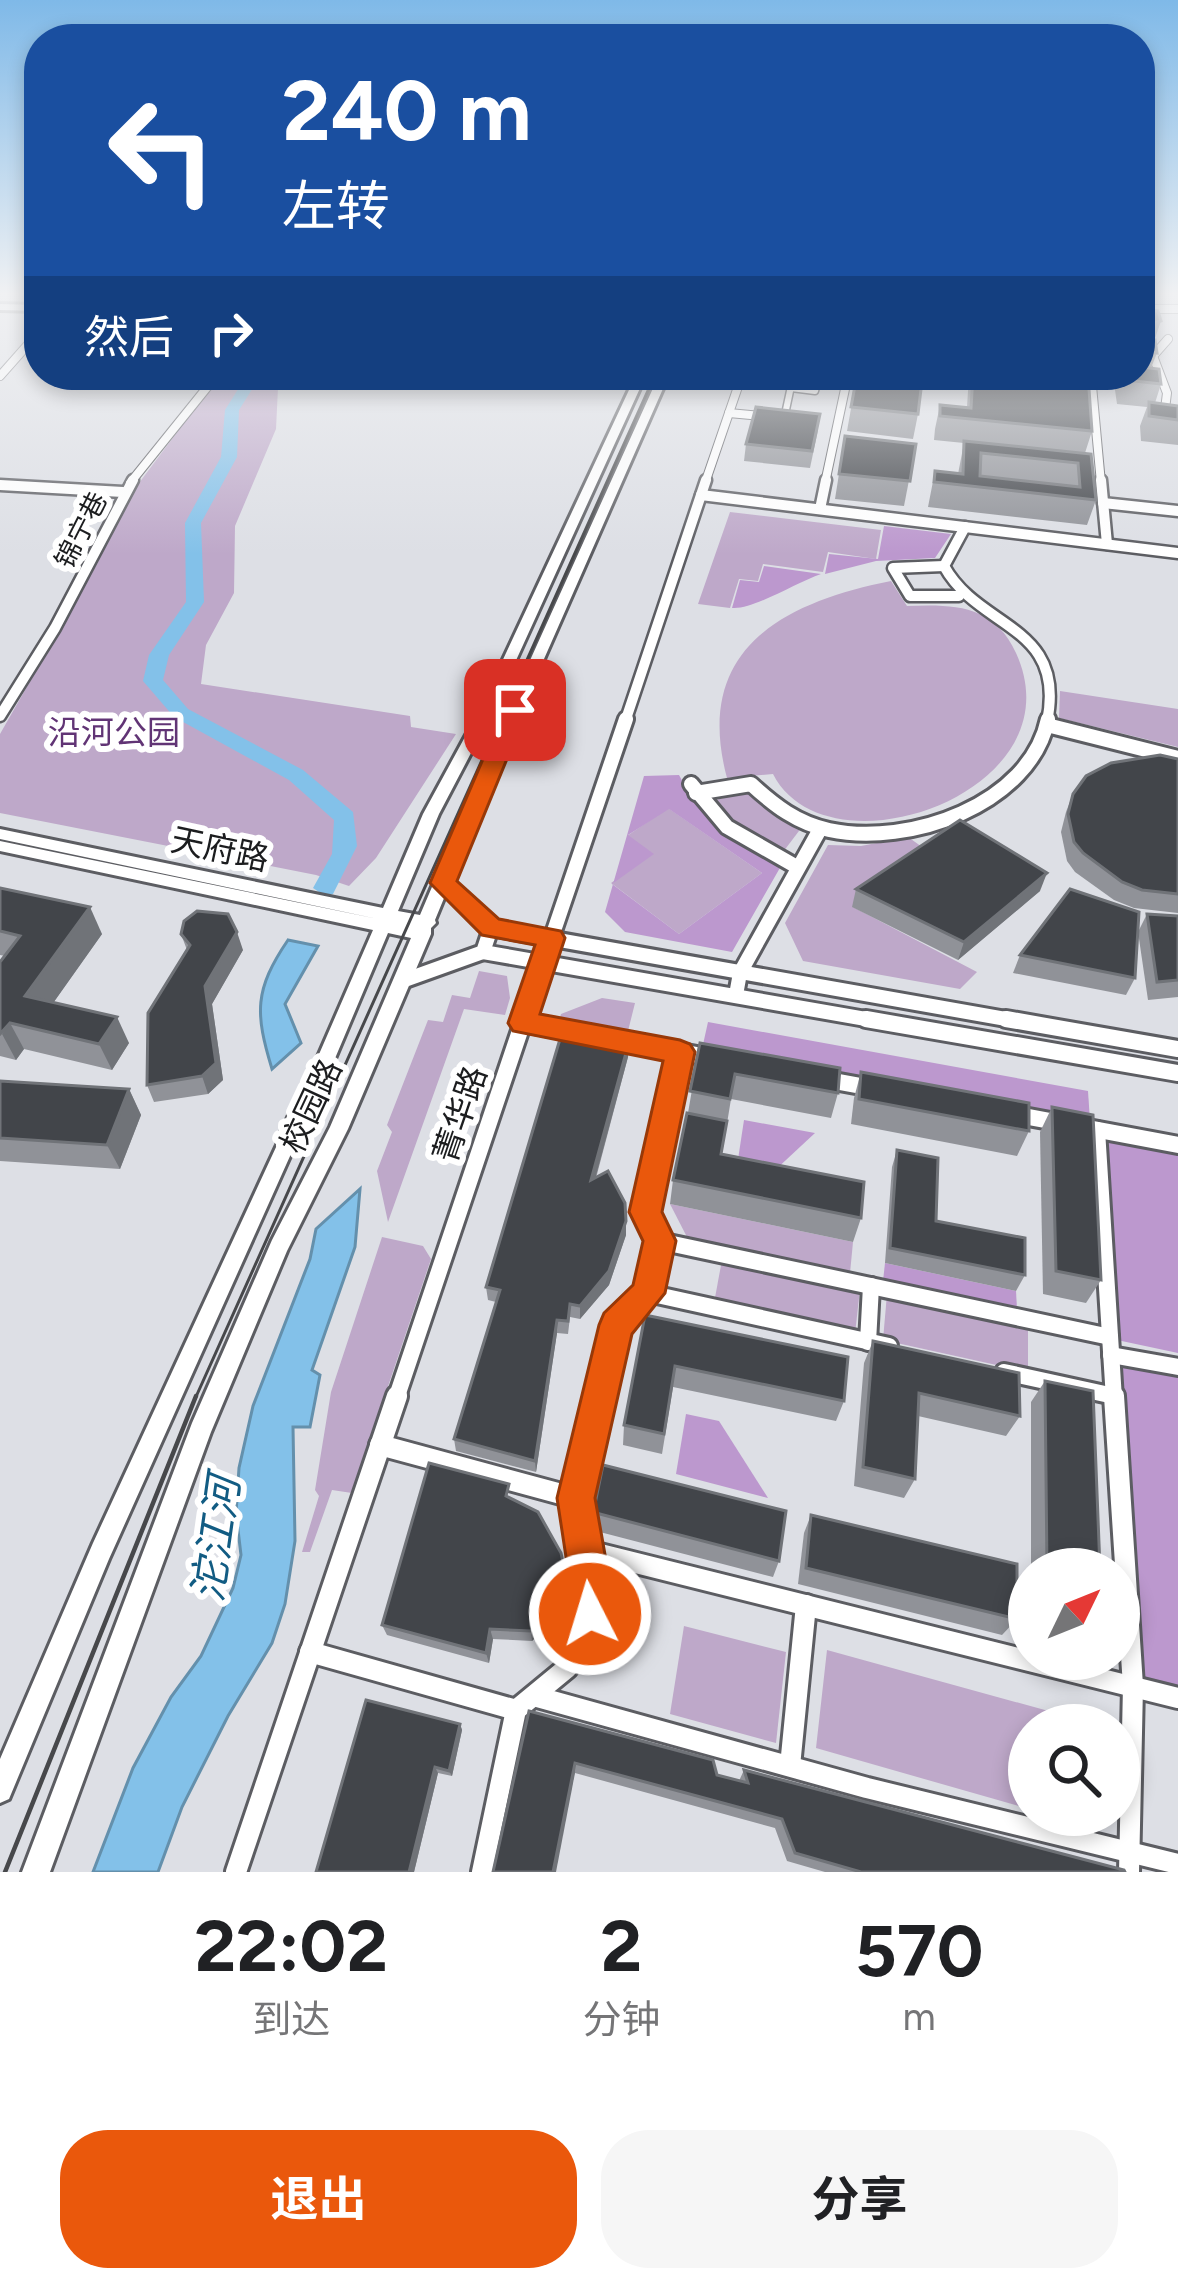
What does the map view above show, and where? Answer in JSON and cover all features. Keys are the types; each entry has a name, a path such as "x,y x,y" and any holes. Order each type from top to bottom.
{"street":[{"path":"1163,379 1164,417 1178,424"},
{"path":"1155,385 1166,386"},
{"name":"锦宁巷","path":"0,716 55,628 123,492 205,390"},
{"name":"校园路","path":"0,1790 101,1550 385,920 634,390"},
{"name":"校园路","path":"36,1872 200,1431 405,980 657,390"},
{"name":"菁华路","path":"236,1872 738,390"},
{"path":"784,418 790,390"},
{"path":"820,509 845,390"},
{"path":"1092,390 1107,544"},
{"path":"729,413 802,420"},
{"path":"820,422 838,424"},
{"path":"0,485 123,492"},
{"path":"701,495 1178,553"},
{"path":"1103,503 1178,511"},
{"path":"944,566 965,527"},
{"path":"944,566 959,596"},
{"path":"796,867 727,826 693,788 751,784 781,811 819,831 877,836 923,828 1008,784 1027,764 1047,725 1047,683 1030,641 1005,616 959,596 910,596 893,568 944,566"},
{"path":"1047,725 1178,758"},
{"path":"736,995 740,973 819,831"},
{"name":"天府路","path":"0,834 385,920"},
{"name":"天府路","path":"0,846 426,928"},
{"path":"443,883 491,928 1178,1048"},
{"path":"483,952 491,928"},
{"path":"405,980 483,952 1178,1073"},
{"path":"523,1023 739,1063"},
{"path":"482,1872 525,1703 568,1668 584,1640 590,1614 576,1498 616,1325 648,1293 659,1241 645,1212 680,1052"},
{"path":"803,1076 892,1092"},
{"path":"984,1109 1178,1145"},
{"path":"1096,1130 1133,1686 1128,1862"},
{"path":"659,1241 871,1286 1178,1367"},
{"path":"868,1342 871,1286"},
{"path":"648,1293 910,1351"},
{"path":"974,1365 1114,1396"},
{"path":"380,1445 576,1498"},
{"path":"584,1550 1178,1697"},
{"path":"790,1766 806,1605"},
{"path":"310,1652 790,1766 1128,1862 1178,1864"}],"green space":[{"name":"沿河公园","path":"278,390 276,429 235,526 234,593 206,645 201,684 410,716 411,727 456,734 376,858 349,886 316,875 0,813 0,734 97,564 130,495 208,391"},
{"path":"730,512 881,530 876,559 828,552 823,572 763,564 758,581 739,579 730,608 698,604"},
{"path":"891,581 907,606 971,611 1007,637 1016,653 1026,702 1013,745 981,780 939,805 890,819 843,819 802,805 773,774 727,778 720,734 723,697 735,666 755,640 814,603"},
{"path":"1060,691 1178,709 1178,747 1059,718"},
{"path":"751,791 802,827 783,852 736,824 712,801"},
{"path":"668,808 762,873 679,934 611,883 653,854 627,836"},
{"path":"908,837 932,854 853,907 977,972 960,989 803,961 785,923 828,845 861,846"},
{"path":"479,971 507,976 510,998 505,1015 464,1009 388,1222 377,1171 392,1132 387,1125 428,1020 443,1022 452,995 470,998"},
{"path":"602,998 635,1003 626,1039 558,1026 561,1014"},
{"path":"670,1204 853,1242 850,1273 688,1239"},
{"path":"382,1237 423,1246 431,1259 352,1493 332,1490 310,1552 302,1552 319,1496 315,1490 331,1392"},
{"path":"722,1260 860,1289 855,1334 714,1303"},
{"path":"887,1294 1028,1325 1028,1372 883,1340"},
{"path":"684,1626 786,1652 776,1743 670,1714"},
{"path":"827,1650 1023,1704 1008,1704 1008,1803 816,1748"}],"shaded area":[{"path":"884,526 951,534 935,558 876,561 825,574 829,554 878,559"},
{"path":"764,566 821,574 732,608 740,580 759,582"},
{"path":"679,775 722,828 781,866 732,952 625,932 605,912 613,885 679,934 762,873 669,809 628,835 654,854 613,883 644,776"},
{"path":"708,1022 1088,1091 1090,1121 702,1049"},
{"path":"744,1120 815,1133 772,1173 737,1166"},
{"path":"1108,1137 1178,1151 1178,1353 1117,1340"},
{"path":"885,1263 1016,1291 1017,1309 883,1281"},
{"path":"1116,1363 1178,1376 1178,1691 1137,1681 1140,1548 1128,1548"},
{"path":"686,1414 719,1421 768,1498 676,1474"}],"water":[{"path":"288,940 318,946 285,1004 301,1043 272,1069 261,1002 269,973"},
{"path":"360,1189 355,1247 312,1370 320,1375 310,1427 293,1427 295,1541 285,1604 272,1643 182,1807 158,1872 93,1872 133,1768 171,1697 201,1656 233,1588 241,1555 236,1513 239,1468 253,1406 310,1259 316,1229"}],"building":[{"path":"854,390 921,390 918,414 851,407"},
{"path":"972,390 1089,390 1092,431 940,416 940,405 971,408"},
{"path":"1149,402 1178,406 1178,420 1149,416"},
{"path":"756,407 820,414 812,451 746,444"},
{"path":"845,436 916,444 910,481 839,474"},
{"path":"964,441 1091,454 1096,500 934,482 935,471 963,474","holes":["981,453 1078,463 1080,487 980,476"]},
{"path":"1160,755 1178,759 1178,894 1142,890 1122,882 1074,842 1068,814 1073,794 1086,776 1111,763"},
{"path":"960,820 1047,873 964,942 856,889"},
{"path":"0,888 90,907 25,996 117,1017 99,1044 10,1023 0,1034 0,962 20,936 0,931"},
{"path":"1070,889 1139,912 1135,978 1020,955"},
{"path":"197,911 228,914 237,932 205,986 216,1063 202,1076 147,1085 148,1013 190,945 181,934 184,921"},
{"path":"1147,914 1178,916 1178,980 1157,982"},
{"path":"563,1029 629,1042 591,1180 608,1171 625,1203 626,1221 609,1271 580,1306 570,1304 568,1321 557,1320 535,1461 454,1439 500,1290 486,1287"},
{"path":"700,1043 840,1068 838,1093 735,1074 730,1099 690,1091"},
{"path":"861,1072 1029,1103 1029,1131 859,1099"},
{"path":"0,1081 129,1089 107,1145 0,1138"},
{"path":"1052,1107 1093,1115 1101,1280 1056,1271"},
{"path":"687,1113 727,1121 721,1154 864,1182 861,1218 673,1180"},
{"path":"897,1150 938,1158 936,1221 1025,1238 1025,1275 890,1248"},
{"path":"645,1315 848,1357 844,1401 675,1366 664,1434 624,1425"},
{"path":"873,1341 1019,1373 1020,1416 919,1393 915,1479 863,1467"},
{"path":"1045,1381 1093,1391 1099,1548 1047,1548"},
{"path":"429,1463 509,1484 506,1496 538,1512 561,1553 565,1572 561,1600 531,1631 490,1629 486,1653 382,1625"},
{"path":"603,1465 786,1511 779,1561 596,1513"},
{"path":"811,1515 1008,1562 1008,1617 806,1568"},
{"path":"366,1700 460,1724 449,1771 435,1767 409,1872 316,1872"},
{"path":"529,1711 713,1760 717,1775 748,1783 744,1770 1125,1872 861,1872 795,1853 782,1819 575,1763 553,1872 493,1872"}],"waterway":[{"name":"沱江河","path":"245,390 232,410 229,457 193,523 195,602 159,655 153,681 181,713 296,775 345,817 343,854 325,888"}],"tram line":[{"path":"195,1399 648,390"},
{"path":"5,1872 196,1396"}],"route":[{"path":"515,710 443,883 491,928 551,938 523,1023 680,1052 645,1212 659,1241 648,1293 616,1325 576,1498 590,1583 590,1614"}]}
